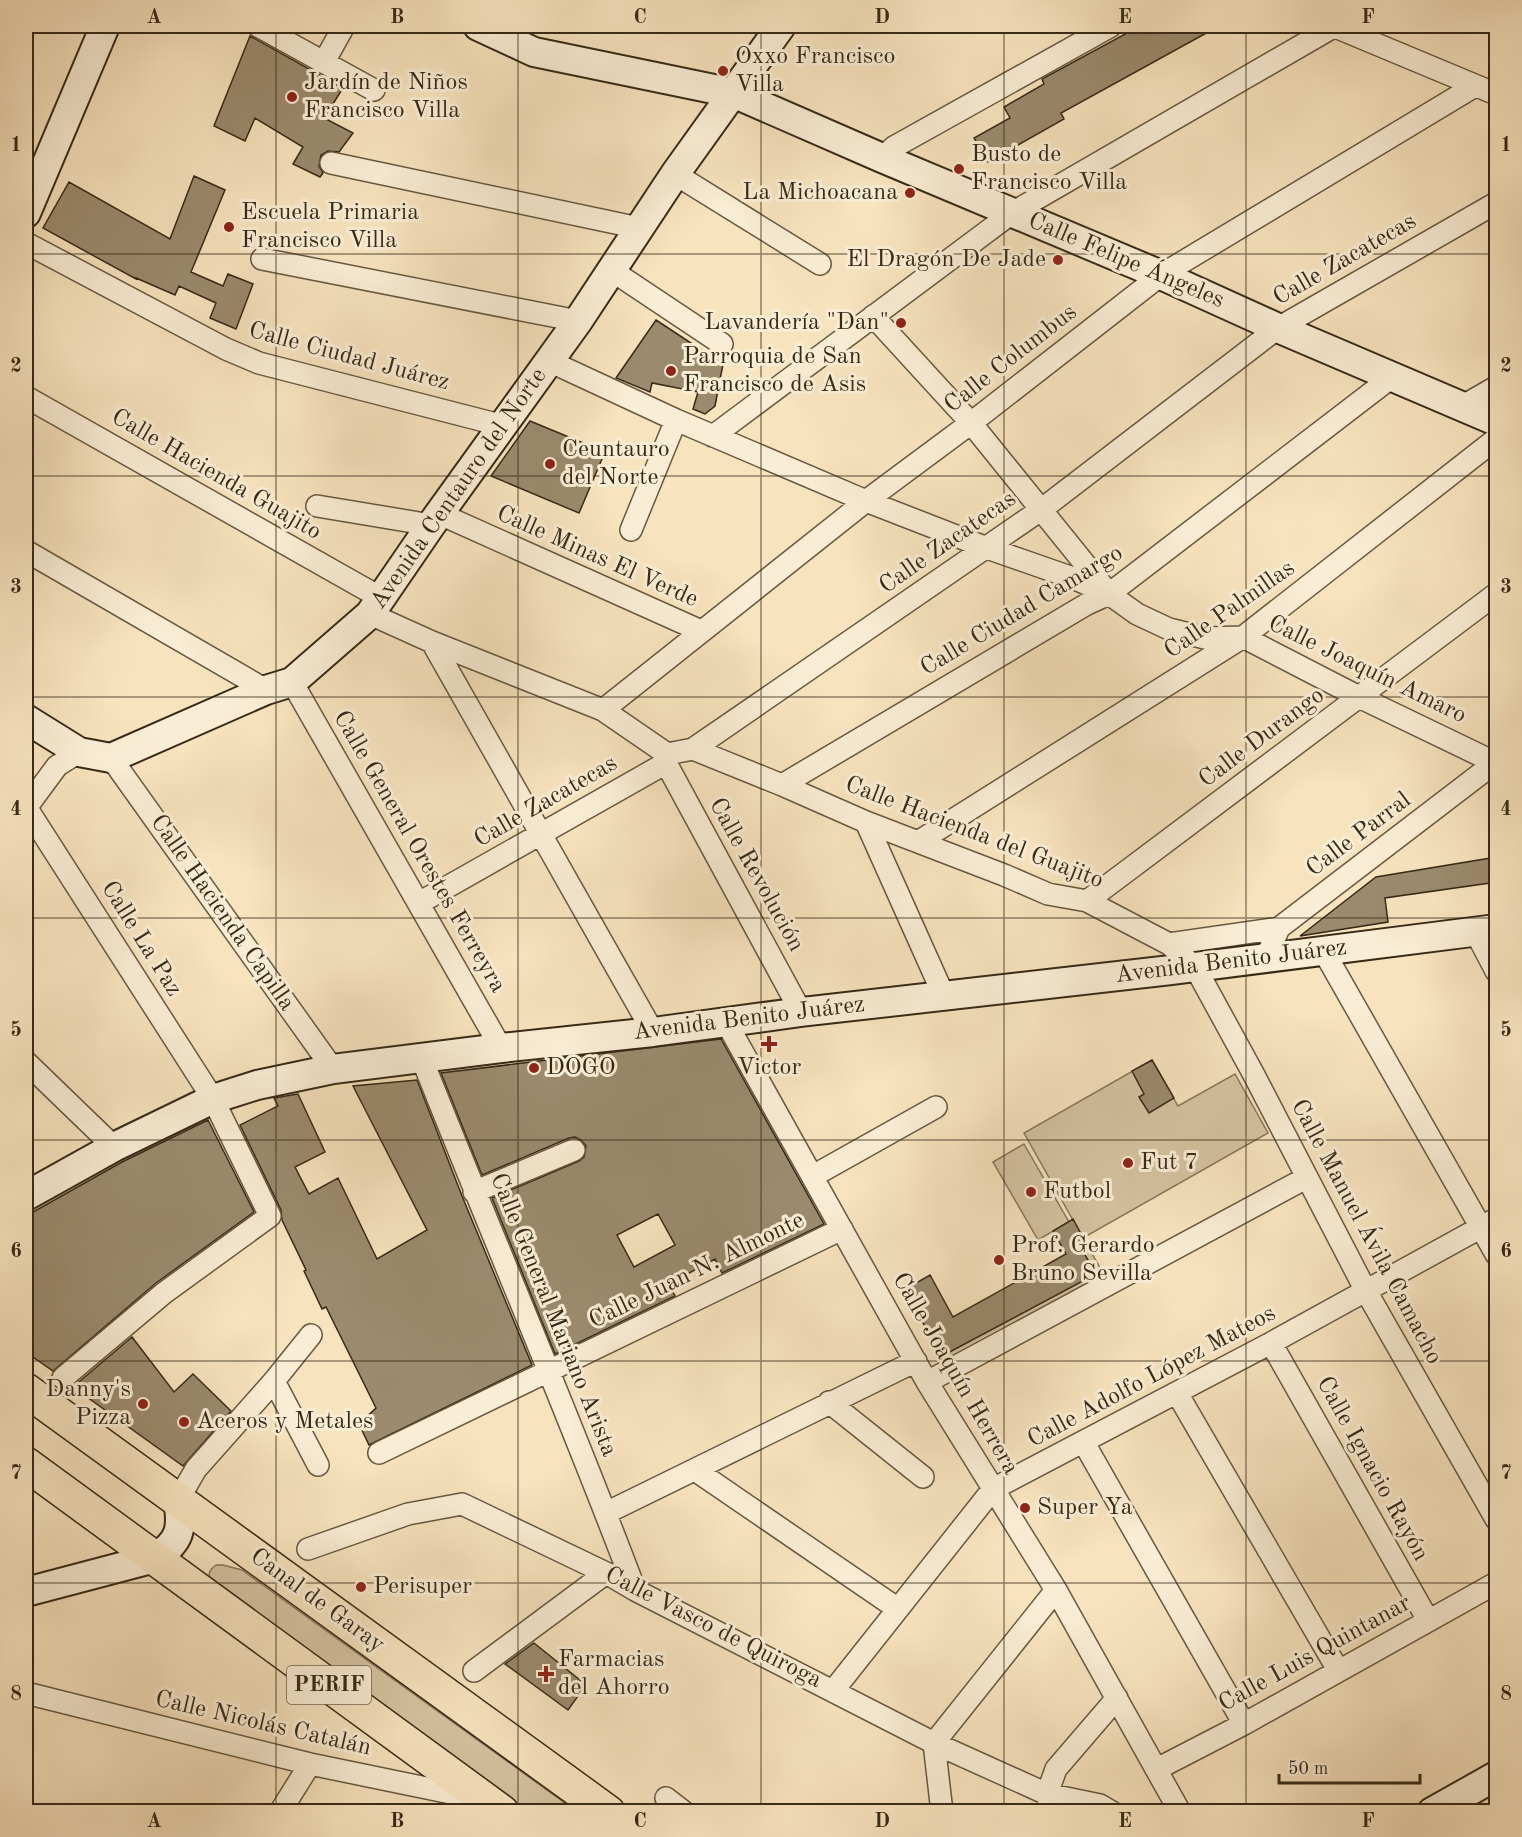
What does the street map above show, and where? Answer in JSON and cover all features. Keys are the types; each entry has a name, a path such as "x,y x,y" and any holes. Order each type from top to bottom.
{"main road":[{"name":"Canal de Garay","path":"26,1389 608,1812"},
{"path":"26,1416 51,1425 76,1426"},
{"name":"PERIF","path":"26,1464 496,1806"}],"street":[{"path":"26,213 105,26"},
{"path":"258,26 374,90"},
{"path":"324,62 344,26"},
{"name":"Calle Felipe Ángeles","path":"478,26 534,52 733,93 1012,213 1161,274 1278,328 1497,421"},
{"name":"Avenida Centauro del Norte","path":"111,758 279,686 375,606 578,321 675,174 782,26"},
{"path":"713,436 1012,213 1334,26 1490,91"},
{"path":"882,158 894,147 995,92 1101,27"},
{"name":"Calle Columbus","path":"603,710 866,501 971,423 1161,274 1490,91"},
{"path":"331,163 639,228"},
{"path":"675,174 820,264"},
{"name":"Calle Zacatecas","path":"420,903 667,758 693,749 1042,509 1278,328 1497,203"},
{"name":"Calle Ciudad Juárez","path":"26,243 226,349 259,363 504,426"},
{"path":"262,259 578,321"},
{"path":"611,270 722,344"},
{"path":"873,316 971,423 1109,594"},
{"name":"Calle Joaquín Amaro","path":"549,361 676,420 866,501 987,548 1073,578 1109,594 1137,614 1169,629 1205,638 1243,637 1359,697 1496,762"},
{"name":"Calle Ciudad Camargo","path":"782,785 1087,604 1109,594 1392,377"},
{"path":"1463,406 1497,387"},
{"name":"Calle Hacienda Guajito","path":"26,397 375,606"},
{"path":"631,530 676,420"},
{"name":"Calle Palmillas","path":"918,842 1243,637 1497,439"},
{"name":"Calle Minas El Verde","path":"317,506 436,520 701,631"},
{"path":"26,551 279,686"},
{"name":"Calle Durango","path":"1087,901 1497,594"},
{"path":"375,606 432,642 603,710 667,758"},
{"path":"432,642 653,1032"},
{"name":"Calle General Orestes Ferreyra","path":"279,686 420,903 501,1048"},
{"path":"26,719 79,752 111,758"},
{"name":"Calle Hacienda del Guajito","path":"693,749 866,822 1010,877 1048,894 1087,901 1169,944 1195,967"},
{"path":"26,807 57,766 79,752"},
{"name":"Calle Hacienda Capilla","path":"111,758 333,1069"},
{"name":"Calle Revolución","path":"667,758 801,1012"},
{"name":"Calle Parral","path":"1266,958 1279,928 1496,762"},
{"name":"Calle La Paz","path":"26,807 213,1100 270,1216 164,1293 63,1378"},
{"path":"866,822 944,996"},
{"path":"1169,944 1279,928"},
{"path":"1486,930 1497,971"},
{"name":"Avenida Benito Juárez","path":"26,1196 114,1148 213,1100 257,1084 333,1069 1195,967 1486,930"},
{"path":"1323,950 1489,1223 1497,1254"},
{"name":"Calle Manuel Ávila Camacho","path":"1195,967 1366,1291 1497,1519"},
{"name":"Calle Joaquín Herrera","path":"726,1022 927,1382 1056,1590 1180,1812"},
{"name":"Calle General Mariano Arista","path":"422,1059 635,1590"},
{"path":"26,1062 114,1148"},
{"path":"813,1176 936,1107"},
{"path":"474,1192 574,1150"},
{"path":"927,1382 1306,1178"},
{"name":"Calle Adolfo López Mateos","path":"833,1690 993,1489 1271,1343 1489,1223"},
{"name":"Calle Juan N. Almonte","path":"379,1453 842,1229"},
{"path":"26,1592 155,1558 167,1550 178,1534 181,1516 178,1500 196,1469 274,1381 311,1335"},
{"name":"Calle Ignacio Rayón","path":"1271,1343 1428,1620"},
{"path":"606,1513 916,1361"},
{"path":"274,1381 318,1465"},
{"path":"1177,1393 1338,1670"},
{"path":"829,1402 923,1477"},
{"path":"1084,1443 1244,1724"},
{"path":"694,1470 898,1609"},
{"name":"Calle Vasco de Quiroga","path":"308,1549 408,1514 462,1504 606,1573 1049,1803 1100,1805 1112,1812"},
{"path":"474,1671 606,1573"},
{"name":"Calle Luis Quintanar","path":"1157,1769 1244,1724 1497,1583"},
{"path":"942,1812 934,1743 1056,1590"},
{"name":"Calle Nicolás Catalán","path":"26,1693 310,1764 496,1806"},
{"path":"1049,1803 1056,1769 1117,1698"},
{"path":"280,1812 310,1764"},
{"path":"1432,1812 1497,1776"},
{"path":"666,1798 684,1812"}],"shaded area":[{"name":"Fut 7","path":"1152,1060 1178,1106 1235,1074 1268,1133 1083,1238 1024,1133"},
{"name":"Futbol","path":"1024,1144 1069,1222 1038,1240 993,1162"},
{"path":"1086,1243 1107,1280 948,1367 942,1356 1095,1274 1080,1246"},
{"path":"216,1565 242,1570 576,1811 522,1811 210,1582 210,1572"}],"building":[{"path":"1140,26 1219,26 1061,113 1064,119 988,162 974,138 1010,118 1004,107 1044,84 1042,79"},
{"name":"Jardín de Niños Francisco Villa","path":"250,36 343,88 324,118 353,133 339,152 328,151 321,155 319,166 323,173 320,177 293,164 303,147 255,118 245,141 214,126"},
{"path":"194,176 225,190 191,272 223,286 228,274 253,284 236,329 210,318 216,303 179,286 175,295 136,279 43,228 69,182 170,239"},
{"name":"Parroquia de San Francisco de Asis","path":"656,320 723,364 715,406 705,414 693,409 698,392 652,383 650,392 616,378"},
{"name":"Ceuntauro del Norte","path":"530,421 605,452 579,513 491,476"},
{"path":"1497,857 1497,882 1385,898 1388,922 1300,936 1376,877"},
{"path":"721,1039 824,1224 722,1273 715,1259 669,1284 675,1296 555,1354 492,1198 579,1161 584,1157 586,1146 575,1137 569,1138 482,1175 441,1073","holes":["658,1214 675,1245 634,1267 617,1235"]},
{"path":"1152,1060 1174,1098 1149,1113 1139,1097 1144,1094 1132,1071"},
{"path":"417,1080 532,1365 369,1445 359,1424 376,1408 326,1307 322,1309 282,1220 281,1210 240,1125 278,1106 274,1098 298,1094 325,1152 295,1167 309,1194 338,1178 377,1259 427,1230 353,1086"},
{"path":"208,1120 254,1212 156,1283 53,1371 26,1352 26,1216 122,1162"},
{"path":"1073,1219 1086,1243 1080,1246 1096,1274 942,1356 904,1290 930,1275 953,1317 1066,1254 1053,1231"},
{"path":"132,1337 174,1392 193,1374 231,1411 183,1466 73,1387"},
{"name":"Farmacias del Ahorro","path":"534,1643 586,1685 568,1710 505,1664"}],"place":[{"name":"Oxxo Francisco Villa","path":"723,71"},
{"name":"Jardín de Niños Francisco Villa","path":"292,97"},
{"name":"Busto de Francisco Villa","path":"959,169"},
{"name":"La Michoacana","path":"910,193"},
{"name":"Escuela Primaria Francisco Villa","path":"229,227"},
{"name":"El Dragón De Jade","path":"1058,260"},
{"name":"Lavandería \"Dan\"","path":"901,323"},
{"name":"Parroquia de San Francisco de Asis","path":"671,371"},
{"name":"Ceuntauro del Norte","path":"550,464"},
{"name":"Victor","path":"769,1044"},
{"name":"DOGO","path":"534,1068"},
{"name":"Fut 7","path":"1128,1163"},
{"name":"Futbol","path":"1031,1192"},
{"name":"Prof. Gerardo Bruno Sevilla","path":"999,1260"},
{"name":"Danny's Pizza","path":"143,1404"},
{"name":"Aceros y Metales","path":"184,1422"},
{"name":"Super Ya","path":"1025,1508"},
{"name":"Perisuper","path":"361,1587"},
{"name":"Farmacias del Ahorro","path":"546,1674"}]}
